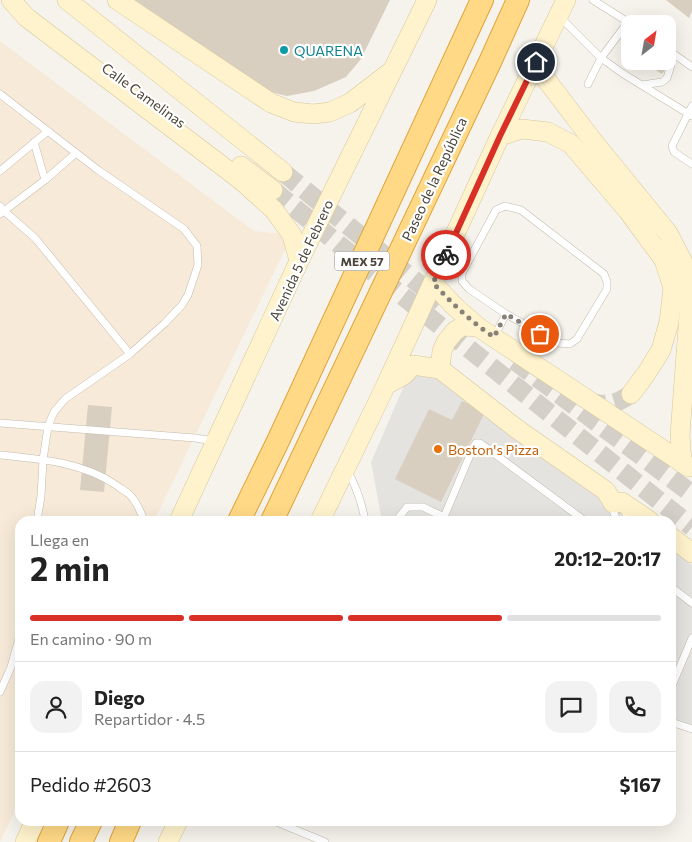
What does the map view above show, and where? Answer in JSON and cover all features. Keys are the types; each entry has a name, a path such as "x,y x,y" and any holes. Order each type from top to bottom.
{"highway":[{"name":"MEX 57","path":"240,516 291,414 482,0"},
{"name":"Paseo de la República","path":"274,516 518,0"},
{"path":"49,842 56,826"},
{"path":"81,842 89,826"},
{"path":"120,842 128,826"}],"main road":[{"name":"Calle Camelinas","path":"12,0 273,190"},
{"path":"12,0 26,17 242,181 274,210 292,235 299,261"},
{"name":"Calle Camelinas","path":"67,0 283,172"},
{"path":"117,0 271,103 294,112 313,114 330,112 350,103 392,71"},
{"name":"Avenida 5 de Febrero","path":"181,516 299,261 427,0"},
{"path":"322,516 386,385 500,136 562,8"},
{"path":"536,62 545,78 668,232 686,268 690,300 680,435 687,466"},
{"path":"500,136 522,129 548,132 571,144 628,211 664,260 673,288 669,322 661,350 631,394"},
{"path":"433,283 453,305 486,332 687,466"},
{"path":"440,368 442,351 446,342 455,331 463,326 486,332"},
{"path":"386,385 404,375 413,365 440,368 517,428 606,491 613,504 635,516"},
{"path":"676,542 692,553"},
{"path":"24,842 32,826"},
{"path":"168,842 176,826"}],"lane":[{"path":"593,0 621,18"},
{"path":"562,8 601,58 690,115"},
{"path":"588,84 601,58 621,33"},
{"path":"676,56 692,67"},
{"path":"642,85 662,82 667,78 669,70"},
{"path":"0,94 98,170 184,229 197,246 198,265 188,295 182,305 130,354 65,399 54,412 48,426 38,516"},
{"path":"692,106 690,115 672,146 674,152 692,164"},
{"path":"0,171 48,131"},
{"path":"34,142 45,180"},
{"path":"76,153 45,180 1,210 35,238 130,354"},
{"path":"505,206 521,210 604,274 607,282 607,289 602,298 577,339 570,344 558,343 506,314 469,289 462,281 462,273 496,210 505,206"},
{"path":"486,332 506,314"},
{"path":"0,423 195,438 216,442"},
{"path":"444,516 473,448 476,443 480,442 578,516"},
{"path":"0,455 43,460 86,469 109,480 129,494 142,516"},
{"path":"346,467 355,485 364,516"},
{"path":"606,491 615,516"},
{"path":"400,516 407,507 423,508 438,516"},
{"path":"676,591 692,603"},
{"path":"676,676 692,638"},
{"path":"0,692 15,652"},
{"path":"676,724 692,729"},
{"path":"286,826 324,842"}],"shaded area":[{"path":"0,41 254,231 292,235 156,516 15,516 15,811 0,842"},
{"path":"413,365 464,387 630,516 381,516 371,462"},
{"path":"676,553 692,565 692,726 676,721"}],"building":[{"name":"QUARENA","path":"129,0 390,0 361,59 346,77 314,91 287,96 266,91"},
{"path":"666,0 692,0 692,11 689,18"},
{"path":"656,70 665,70 662,74"},
{"name":"Boston's Pizza","path":"462,401 485,412 441,502 395,479 429,409 452,420"},
{"path":"88,405 112,407 104,492 80,490"}],"tunnel":[{"path":"283,172 441,302"},
{"path":"273,190 692,527"},
{"path":"515,361 692,494"},
{"path":"587,401 610,404 620,401 631,394"}],"way so far":[{"path":"446,255 433,283 453,305 478,327 494,337 506,314 540,334"}],"place":[{"name":"QUARENA","path":"284,50"},
{"name":"Boston's Pizza","path":"438,449"}],"route":[{"path":"446,255 536,62"}]}
